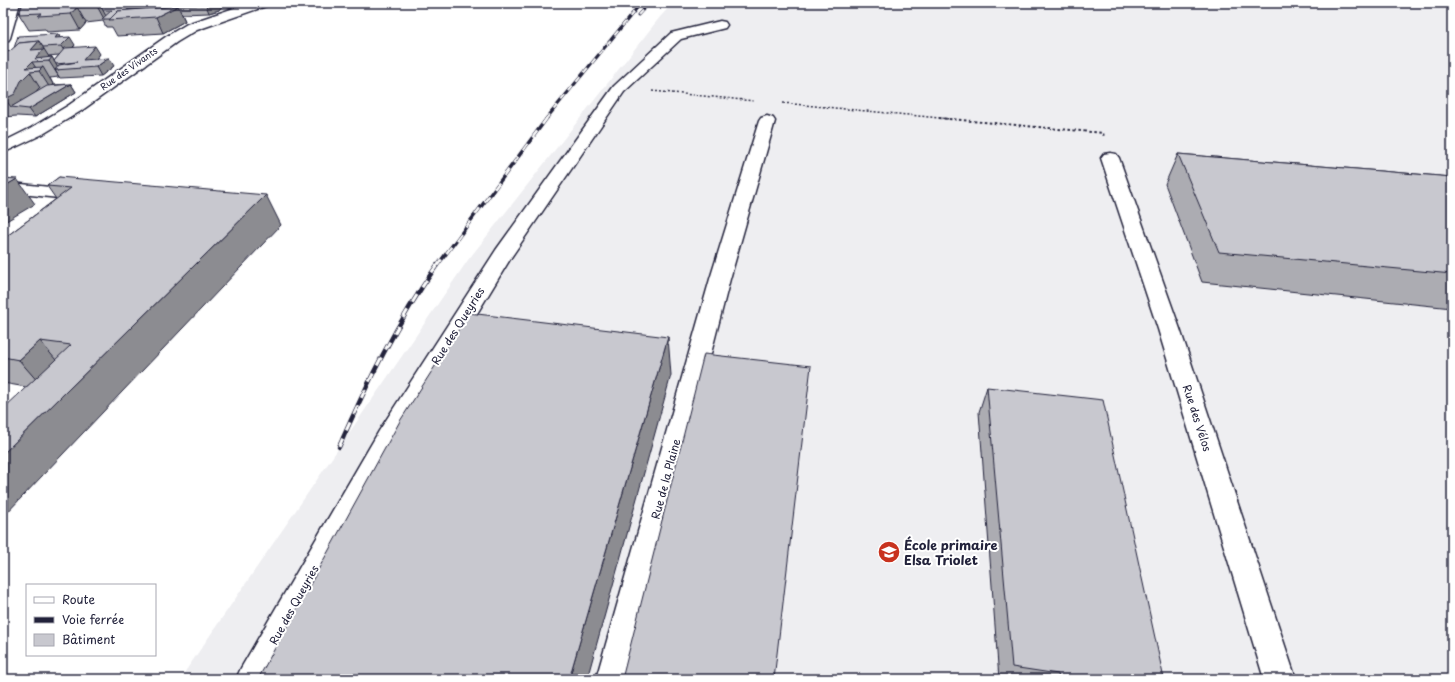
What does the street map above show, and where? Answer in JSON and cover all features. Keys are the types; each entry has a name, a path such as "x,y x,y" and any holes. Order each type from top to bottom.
{"street":[{"name":"Rue des Vivants","path":"3,148 37,131 75,108 172,39 192,27 261,3"},
{"path":"3,38 9,11"},
{"name":"Rue des Queyries","path":"252,679 388,438 503,254 619,89 676,36 720,25"},
{"name":"Rue de la Plaine","path":"612,679 720,280 767,121"},
{"name":"Rue des Vélos","path":"1110,158 1169,329 1280,679"}],"lane":[{"path":"3,187 87,196"}],"path":[{"path":"619,89 757,101"},
{"path":"780,103 1103,133"}],"shaded area":[{"path":"673,3 1452,3 1452,679 180,679 468,260 660,17"}],"building":[{"path":"23,3 69,3 67,5 99,3 97,6 77,7 71,14 38,16 42,13 19,14"},
{"path":"99,3 156,3 152,7 128,8 127,9 145,9 118,11 110,19 102,19 112,10 103,10"},
{"path":"174,3 212,3 206,5 172,6"},
{"path":"178,6 156,17 109,20 118,11"},
{"path":"58,34 55,38 70,37 61,46 43,47 39,41 19,43 14,48 18,36"},
{"path":"39,41 31,50 44,49 35,59 52,57 49,61 32,62 26,68 43,67 39,71 30,72 21,81 15,94 3,99 3,55 19,43"},
{"path":"95,46 83,60 109,58 96,67 55,70 59,65 77,62 56,64 54,61 65,48"},
{"path":"71,84 29,109 11,107 47,86"},
{"path":"1178,154 1452,177 1452,274 1219,252"},
{"path":"59,177 266,195 3,454 3,409 71,345 40,341 19,360 3,357 3,239 71,188 47,186"},
{"path":"3,178 17,179 3,187"},
{"path":"469,313 668,337 569,679 258,679 400,421"},
{"path":"704,354 811,366 774,679 622,679"},
{"path":"987,387 1103,400 1164,679 1059,679 1058,674 1012,667"}],"railway":[{"path":"546,119 641,3"},
{"path":"638,15 649,3"},
{"path":"437,266 547,118"},
{"path":"339,447 360,400 384,353 409,308 437,265"}],"place":[{"name":"École primaire Elsa Triolet","path":"889,552"}]}
